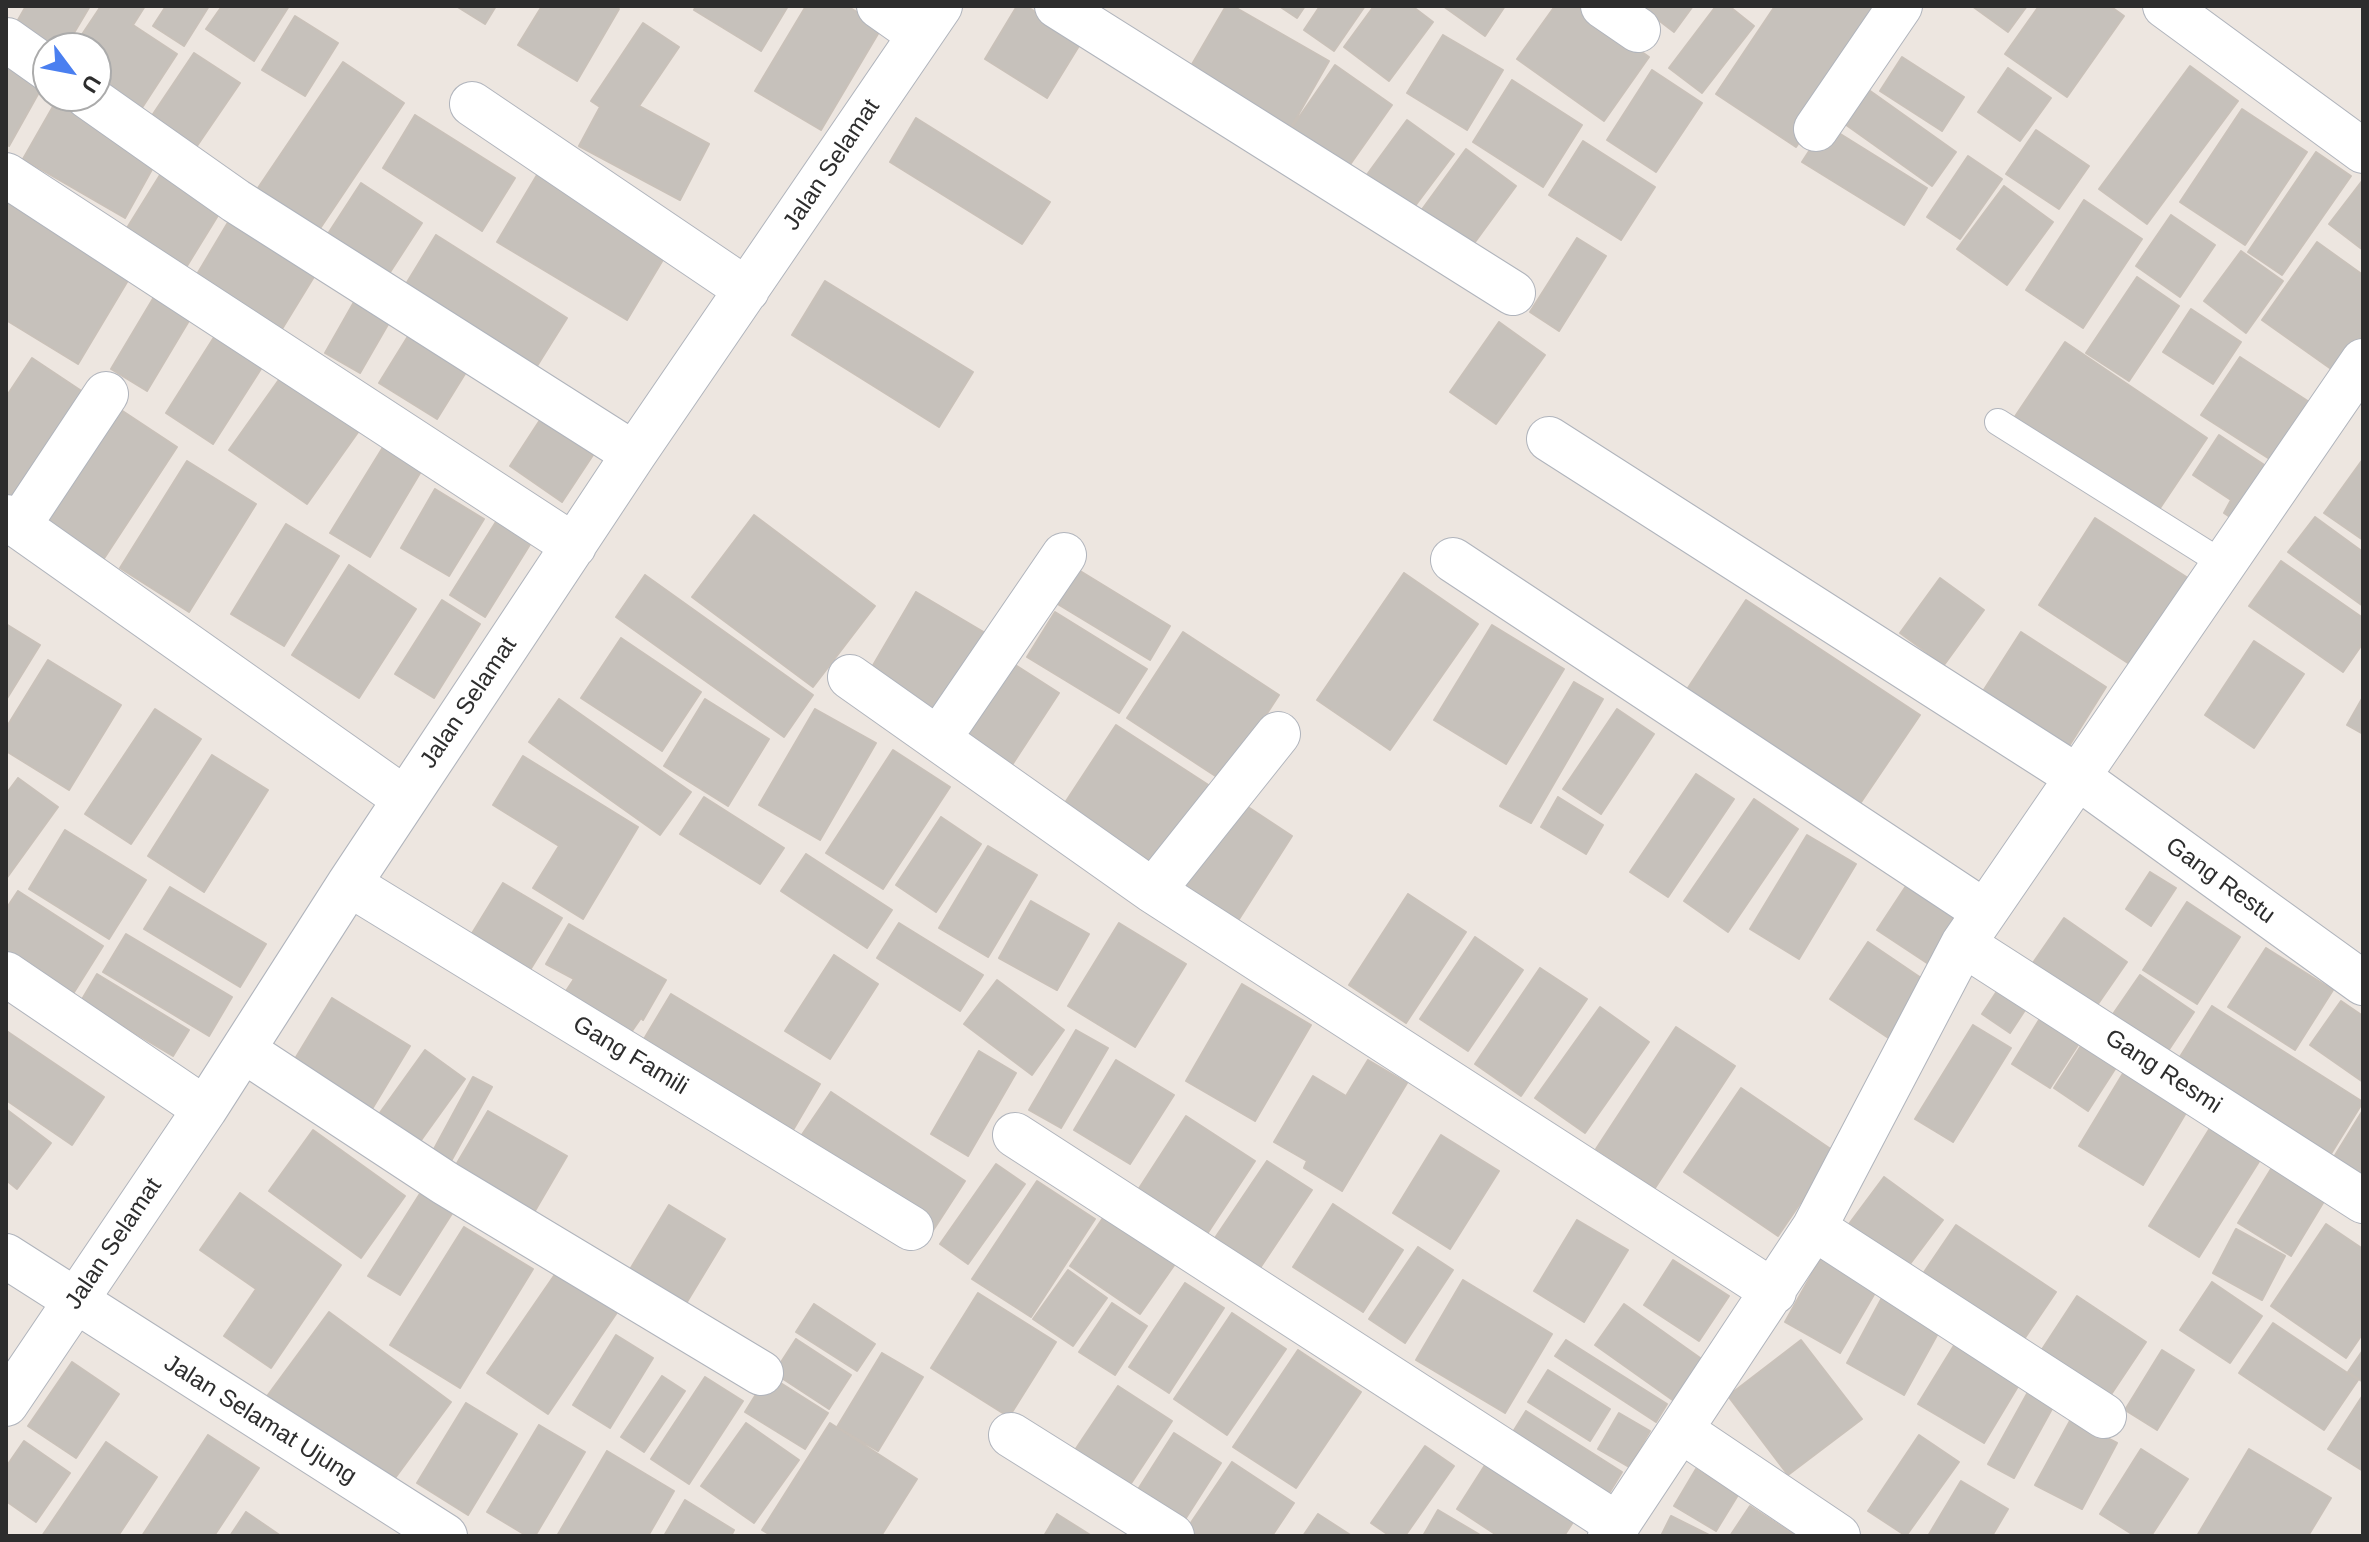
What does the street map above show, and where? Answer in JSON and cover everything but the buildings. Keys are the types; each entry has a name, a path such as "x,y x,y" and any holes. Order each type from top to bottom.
{"street":[{"path":"879,6 930,21"},
{"path":"1057,6 1513,293"},
{"path":"1816,129 1900,6"},
{"path":"2165,6 2363,151"},
{"name":"Jalan Selamat","path":"6,1404 205,1109 349,884 634,454 930,21"},
{"path":"7,40 32,58"},
{"path":"472,104 747,290"},
{"path":"110,112 236,201 634,454"},
{"path":"6,175 574,546"},
{"path":"1015,1135 1614,1530 1814,1228 1974,928 2363,361"},
{"path":"106,394 12,521 405,799"},
{"name":"Gang Restu","path":"1549,439 2079,778 2363,983"},
{"path":"939,738 1064,555"},
{"name":"Gang Resmi","path":"1453,560 2363,1201"},
{"path":"850,677 1153,891 1774,1292"},
{"path":"1153,891 1278,734"},
{"name":"Gang Famili","path":"349,884 911,1228"},
{"path":"6,974 205,1109"},
{"path":"243,1050 445,1183 761,1373"},
{"path":"1814,1228 2104,1416"},
{"name":"Jalan Selamat Ujung","path":"6,1256 74,1303 445,1536"},
{"path":"1682,1431 1838,1536"},
{"path":"1011,1435 1172,1536"}],"lane":[{"path":"1998,422 2222,563"}]}
